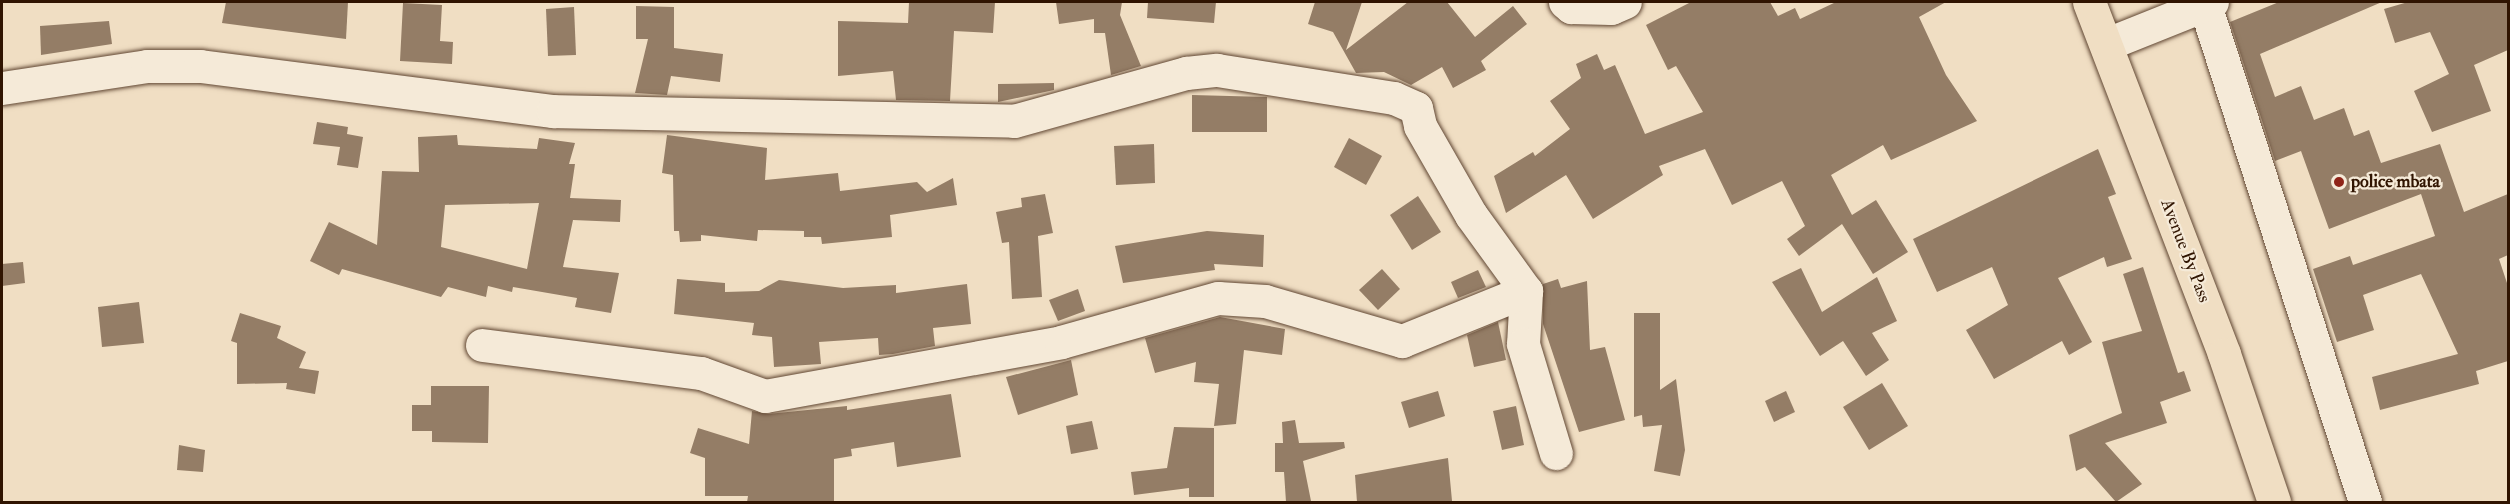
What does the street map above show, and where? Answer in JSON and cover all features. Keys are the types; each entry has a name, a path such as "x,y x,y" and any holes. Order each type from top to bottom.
{"highway":[{"name":"Avenue By Pass","path":"2089,2 2224,354 2274,502"}],"street":[{"path":"1565,2 1571,7 1611,8 1625,2"},
{"path":"2107,44 2207,2 2365,502"},
{"path":"2,88 147,66 200,66 553,111 1014,121 1186,73 1217,70 1394,98 1416,108 1420,126 1471,215 1526,291 1523,344 1556,453"},
{"path":"482,345 701,373 765,396 1060,342 1218,298 1265,301 1402,341 1526,291"}],"building":[{"path":"226,2 348,2 346,39 222,23"},
{"path":"909,2 995,2 993,33 954,31 950,101 896,100 893,71 838,76 838,21 908,23"},
{"path":"1056,2 1122,2 1120,15 1141,66 1111,75 1105,33 1094,33 1094,19 1059,24"},
{"path":"1148,2 1216,2 1214,23 1147,18"},
{"path":"1315,2 1362,2 1346,50 1408,2 1447,2 1475,37 1513,6 1527,24 1481,61 1486,70 1453,88 1442,67 1411,85 1384,72 1356,73 1333,32 1308,24"},
{"path":"1691,2 1770,2 1778,16 1795,8 1800,19 1836,2 1946,2 1919,17 1946,75 1977,121 1891,160 1883,145 1831,175 1852,215 1876,200 1908,252 1873,274 1842,224 1799,256 1787,239 1805,226 1782,181 1732,205 1705,149 1659,166 1663,175 1593,219 1566,175 1506,213 1494,176 1533,152 1535,156 1570,129 1550,101 1581,78 1576,64 1597,54 1604,70 1615,65 1645,134 1703,112 1676,66 1668,70 1646,25"},
{"path":"2279,2 2382,2 2260,54 2275,97 2301,86 2314,120 2344,108 2354,136 2369,130 2381,163 2440,144 2464,212 2508,194 2508,255 2499,259 2508,286 2508,361 2476,371 2479,384 2380,410 2372,377 2458,354 2421,274 2363,295 2374,330 2337,342 2313,269 2350,256 2353,265 2435,236 2421,194 2329,229 2301,151 2275,161 2230,22"},
{"path":"2408,2 2508,2 2508,50 2474,65 2491,111 2432,132 2414,91 2449,74 2430,32 2395,43 2384,9"},
{"path":"403,3 442,5 440,41 453,42 452,64 400,61"},
{"path":"636,6 674,7 674,48 723,54 720,82 671,76 667,95 635,93 648,39 636,39"},
{"path":"574,7 576,55 548,56 546,9"},
{"path":"109,21 112,44 41,55 40,26"},
{"path":"1054,83 1054,90 998,102 998,84"},
{"path":"1192,95 1267,97 1267,132 1192,132"},
{"path":"317,122 348,127 347,134 363,137 358,168 337,165 340,147 313,144"},
{"path":"457,135 458,145 537,149 539,138 575,143 569,164 575,164 570,198 621,200 620,222 573,220 563,267 619,273 611,313 575,307 577,298 513,287 512,292 488,286 486,297 448,287 441,297 342,269 339,275 310,261 329,222 377,245 382,171 419,172 418,137","holes":["539,203 527,269 441,247 445,205"]},
{"path":"667,135 767,148 765,180 838,173 840,191 917,182 927,192 953,178 957,205 890,215 892,237 822,244 821,237 804,237 804,231 758,230 757,241 701,235 701,241 680,242 679,231 674,231 673,175 662,173"},
{"path":"1349,138 1382,156 1366,185 1334,167"},
{"path":"1154,144 1155,183 1116,185 1114,146"},
{"path":"2098,149 2116,194 2108,197 2132,259 2107,267 2104,257 2058,278 2092,342 2069,355 2062,341 1994,379 1966,330 2008,305 1992,267 1937,292 1913,239"},
{"path":"1045,194 1053,233 1038,236 1042,297 1012,299 1009,242 1002,243 996,212 1022,207 1021,198"},
{"path":"1418,196 1441,232 1412,250 1390,215"},
{"path":"1207,231 1264,235 1263,267 1214,264 1215,270 1123,283 1115,246"},
{"path":"23,262 25,283 2,286 2,264"},
{"path":"2143,267 2178,373 2184,371 2191,391 2160,402 2167,423 2105,443 2142,484 2116,502 2085,467 2076,471 2069,435 2122,413 2102,342 2142,331 2123,274"},
{"path":"1801,268 1822,312 1877,277 1897,321 1872,333 1889,360 1866,376 1843,341 1820,356 1772,282"},
{"path":"1382,269 1400,289 1378,310 1359,290"},
{"path":"1478,270 1486,287 1458,298 1451,282"},
{"path":"677,279 725,283 725,292 759,291 779,280 843,288 896,285 896,293 967,284 971,324 933,328 935,346 893,354 879,355 878,338 819,342 821,364 774,367 772,337 752,335 754,323 674,314"},
{"path":"1558,279 1561,288 1587,281 1590,350 1605,347 1625,420 1579,432 1543,324 1543,284"},
{"path":"1078,289 1085,311 1058,321 1049,300"},
{"path":"139,302 144,343 102,347 98,307"},
{"path":"240,313 281,326 277,338 306,352 299,368 319,371 315,394 286,389 287,383 237,384 237,343 231,341"},
{"path":"1634,313 1660,313 1660,390 1676,379 1685,450 1680,476 1654,471 1662,425 1643,427 1642,415 1634,417"},
{"path":"1220,317 1285,329 1282,355 1244,350 1236,424 1214,426 1219,384 1194,382 1196,362 1155,373 1145,338"},
{"path":"1498,322 1506,360 1474,367 1467,335"},
{"path":"1071,360 1078,395 1018,415 1006,377"},
{"path":"1882,383 1908,426 1869,450 1843,407"},
{"path":"431,386 489,386 488,443 432,442 432,431 412,431 412,405 431,405"},
{"path":"1438,391 1445,416 1409,428 1401,402"},
{"path":"1786,391 1795,412 1774,422 1765,401"},
{"path":"951,394 961,457 897,467 894,442 851,449 852,456 834,459 834,502 747,502 748,496 705,496 705,458 690,453 698,428 749,444 752,411 768,414 847,406 847,410"},
{"path":"1516,406 1524,445 1502,450 1493,411"},
{"path":"1295,420 1299,443 1344,442 1345,448 1303,461 1311,501 1286,502 1284,472 1275,472 1275,443 1283,443 1282,422"},
{"path":"1092,421 1098,449 1071,454 1066,426"},
{"path":"1174,427 1214,428 1214,497 1189,497 1189,488 1134,495 1131,472 1167,468"},
{"path":"179,445 205,450 203,472 177,470"},
{"path":"1448,458 1452,501 1357,502 1355,475"}],"place":[{"name":"police mbata","path":"2339,182"}]}
